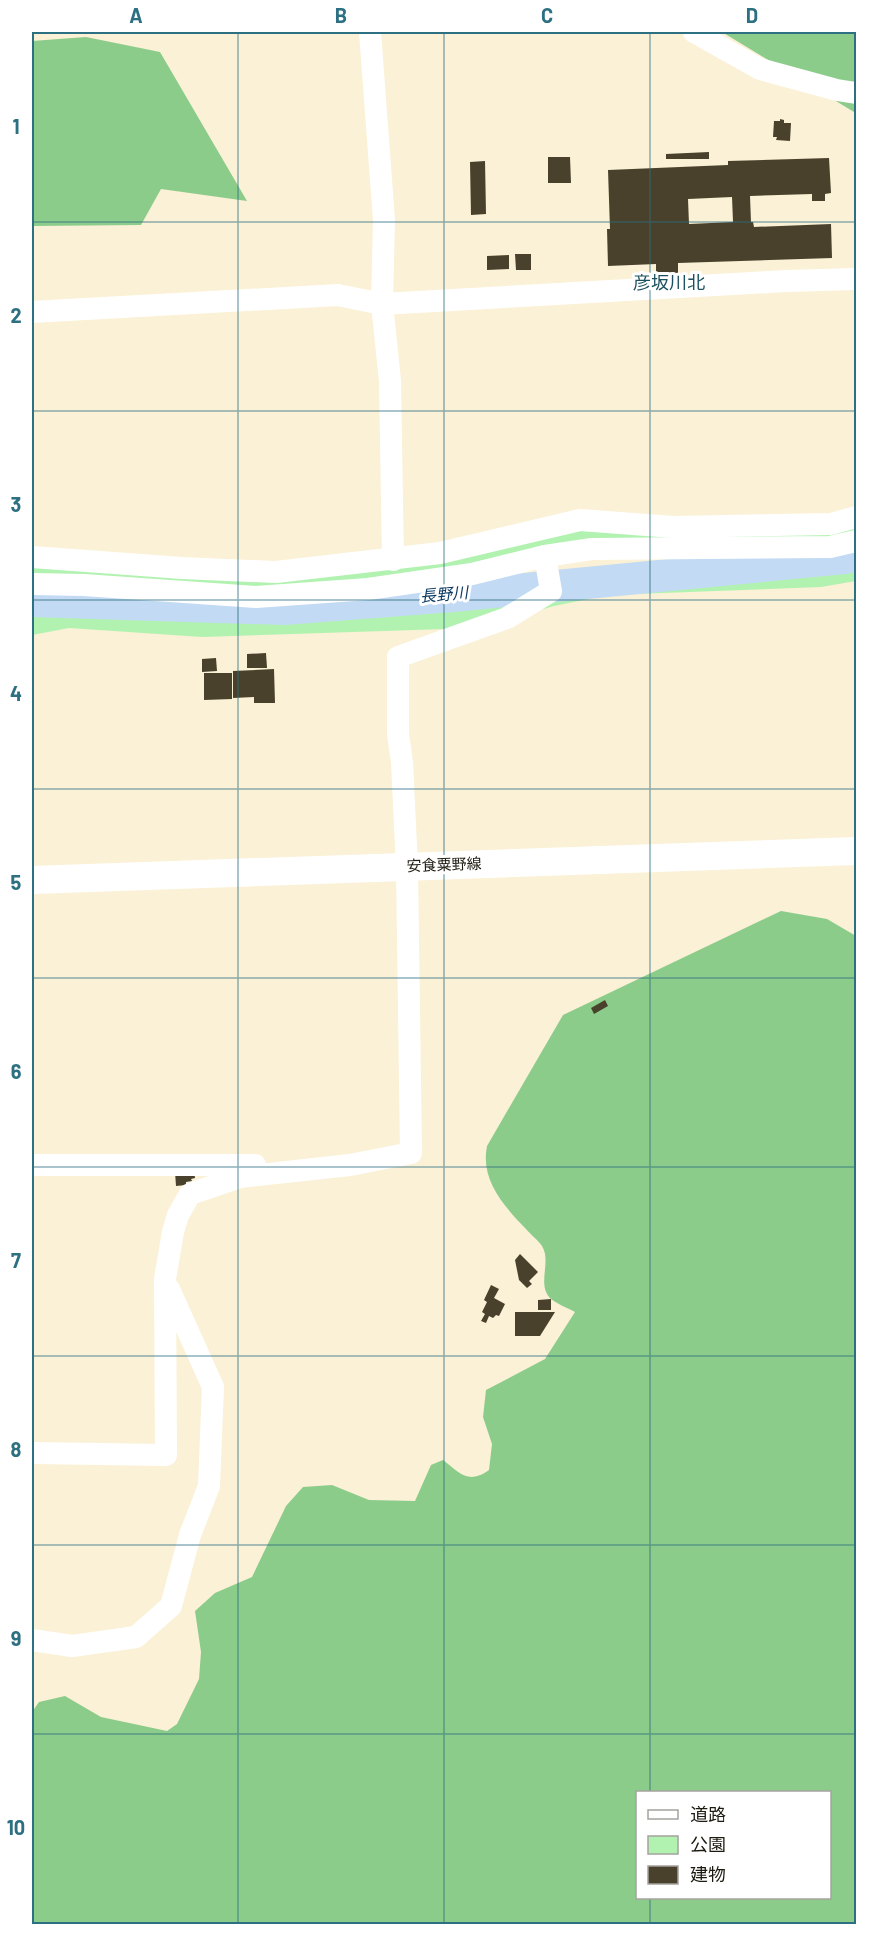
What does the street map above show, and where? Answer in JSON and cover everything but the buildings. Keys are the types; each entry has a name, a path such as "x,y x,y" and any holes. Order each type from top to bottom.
{"main road":[{"name":"安食粟野線","path":"32,880 856,851"}],"street":[{"path":"369,32 384,220 382,304 390,381 393,560"},
{"path":"694,32 760,69 856,93"},
{"path":"32,312 338,295 382,304 856,279"},
{"path":"32,557 276,572 440,553 580,520 673,527 831,524 856,517"},
{"path":"32,584 84,585 256,597 368,589 472,574 592,549 830,547 856,542"},
{"path":"32,1453 166,1455 165,1279 178,1215 190,1194 240,1177 350,1165 411,1153 407,867 402,762 398,734 398,657 507,618 551,591 546,559"},
{"path":"32,1165 350,1165"},
{"path":"32,1640 72,1646 136,1637 171,1606 190,1535 209,1486 213,1387 165,1279"}],"green space":[{"path":"722,32 856,32 856,112 854,112"},
{"path":"86,37 160,52 247,201 161,189 141,225 32,226 32,41"},
{"path":"856,526 856,537 497,564 258,591 32,578 32,567 265,580 574,529"},
{"path":"856,559 856,581 821,587 608,595 554,606 476,628 202,637 69,628 32,635 32,609 229,615 329,611 455,603 535,583 597,572 839,563"},
{"path":"781,911 827,919 856,936 856,1924 32,1924 32,1712 39,1702 65,1696 101,1717 167,1731 177,1724 199,1679 201,1652 195,1611 215,1593 252,1577 286,1506 303,1487 332,1485 369,1500 415,1501 431,1465 443,1460 459,1473 470,1477 489,1470 492,1444 483,1417 486,1390 545,1359 575,1312 553,1301 547,1293 544,1280 545,1252 496,1192 487,1170 487,1146 563,1015"}],"waterway":[{"name":"長野川","path":"32,601 283,609 453,596 845,558 856,555"}],"district":[{"name":"彦坂川北","path":"669,283"}]}
